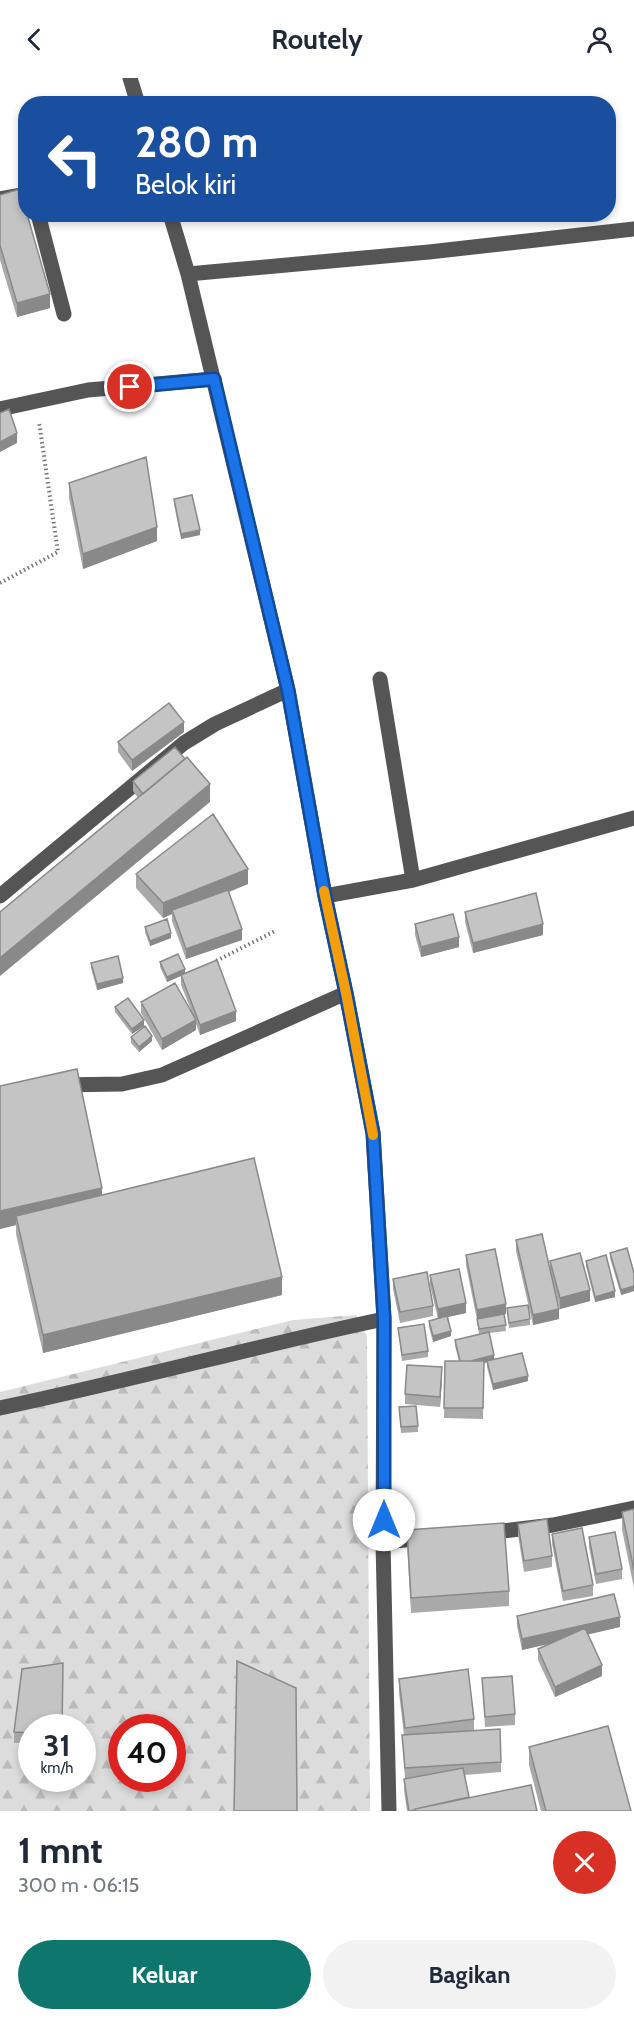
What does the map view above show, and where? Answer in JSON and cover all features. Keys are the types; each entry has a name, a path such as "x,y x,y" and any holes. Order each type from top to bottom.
{"street":[{"path":"130,78 136,96"},
{"path":"0,199 18,196"},
{"path":"40,222 64,314"},
{"path":"172,222 214,379 288,690 325,896 373,1133 384,1318 383,1542 389,1811"},
{"path":"188,274 429,252 634,229"},
{"path":"0,409 88,390 214,379"},
{"path":"380,679 413,880"},
{"path":"0,896 184,743 215,724 288,690"},
{"path":"325,896 413,880 634,818"},
{"path":"44,1086 122,1084 162,1076 346,993"},
{"path":"0,1408 384,1318"},
{"path":"472,1534 554,1525 634,1508"},
{"path":"383,1542 439,1537"}],"path":[{"path":"0,583 58,552 36,402"},
{"path":"220,972 216,961 275,931"}],"green space":[{"path":"356,1315 367,1336 370,1811 0,1811 0,1392 293,1320"}],"building":[{"path":"18,190 18,222 29,222 50,294 17,303 0,245 0,195"},
{"path":"9,409 17,433 0,442 0,413"},
{"path":"146,457 157,527 83,554 69,483"},
{"path":"192,495 200,530 181,534 174,499"},
{"path":"169,703 184,722 132,760 118,742"},
{"path":"175,747 185,759 143,794 133,781"},
{"path":"187,757 210,784 0,958 0,912"},
{"path":"213,814 248,869 163,903 136,874"},
{"path":"228,890 242,929 186,949 172,910"},
{"path":"536,893 543,924 473,943 465,912"},
{"path":"453,914 459,937 421,947 415,924"},
{"path":"167,919 171,933 150,941 145,927"},
{"path":"178,954 185,969 167,977 160,962"},
{"path":"118,956 123,978 97,984 91,963"},
{"path":"217,960 236,1011 200,1025 181,975"},
{"path":"175,983 196,1020 162,1039 141,1002"},
{"path":"128,998 144,1020 132,1029 115,1007"},
{"path":"145,1026 152,1036 139,1047 131,1037"},
{"path":"77,1069 102,1188 0,1211 0,1086"},
{"path":"254,1158 282,1277 43,1335 16,1216"},
{"path":"542,1234 559,1309 533,1315 516,1240"},
{"path":"627,1248 634,1273 634,1286 621,1290 610,1253"},
{"path":"495,1249 506,1304 477,1310 466,1255"},
{"path":"580,1253 590,1290 560,1298 550,1261"},
{"path":"606,1255 615,1291 595,1297 586,1261"},
{"path":"459,1269 466,1303 438,1309 430,1275"},
{"path":"427,1272 433,1306 400,1312 393,1279"},
{"path":"528,1305 530,1319 509,1323 507,1308"},
{"path":"504,1314 506,1325 479,1329 477,1319"},
{"path":"447,1316 451,1331 433,1336 429,1321"},
{"path":"424,1324 428,1351 402,1355 398,1328"},
{"path":"489,1332 494,1355 471,1361 460,1361 455,1340"},
{"path":"522,1353 528,1376 493,1384 487,1361"},
{"path":"445,1361 484,1361 483,1408 444,1408"},
{"path":"407,1365 442,1367 440,1397 405,1394"},
{"path":"416,1406 418,1426 401,1427 399,1407"},
{"path":"634,1509 634,1570 622,1512"},
{"path":"547,1519 552,1556 524,1561 518,1524"},
{"path":"504,1523 509,1591 411,1598 407,1530"},
{"path":"582,1528 593,1585 563,1591 552,1534"},
{"path":"615,1532 622,1569 596,1574 589,1537"},
{"path":"614,1594 620,1617 522,1639 517,1616"},
{"path":"585,1628 602,1665 555,1687 538,1649"},
{"path":"237,1661 296,1688 297,1811 234,1811"},
{"path":"63,1663 62,1714 18,1714 18,1732 14,1732 22,1669"},
{"path":"468,1669 474,1719 405,1728 399,1679"},
{"path":"512,1676 515,1714 485,1717 482,1678"},
{"path":"608,1726 631,1811 546,1811 529,1747"},
{"path":"500,1729 501,1762 405,1768 402,1735"},
{"path":"463,1768 469,1797 409,1811 404,1779"},
{"path":"531,1785 537,1811 415,1811 415,1809"}],"slow traffic":[{"path":"324,891 373,1135"}],"route":[{"path":"130,387 214,379 288,690 325,896 373,1133 384,1318 384,1520"}]}
